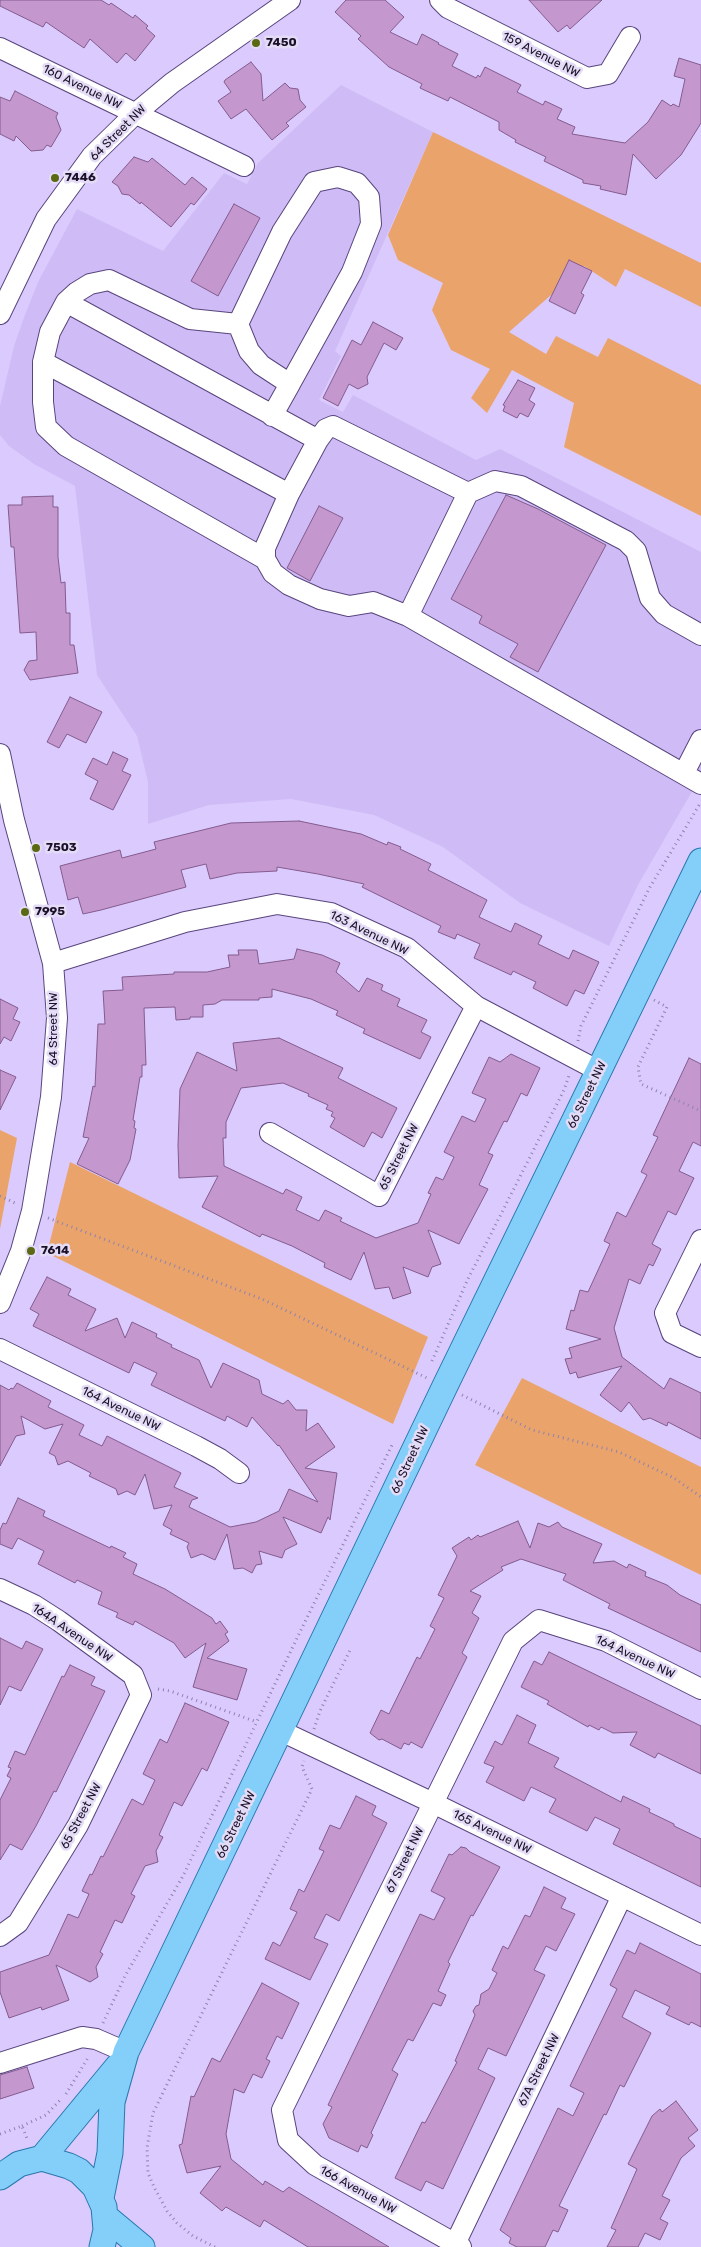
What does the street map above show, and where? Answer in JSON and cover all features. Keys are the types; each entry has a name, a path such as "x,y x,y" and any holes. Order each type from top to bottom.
{"main road":[{"name":"66 Street NW","path":"102,2247 106,2230 103,2208 110,2153 112,2102 125,2056 281,1731 430,1383 599,1071 701,860"},
{"name":"66 Street NW","path":"19,2164 125,2056"},
{"path":"19,2164 69,2166 78,2171 95,2187 103,2208 142,2247"}],"street":[{"name":"64 Street NW","path":"0,314 4,294 46,219 92,156 136,113 172,83 290,0"},
{"name":"159 Avenue NW","path":"440,0 448,8 587,78 608,74 630,37"},
{"name":"160 Avenue NW","path":"0,48 244,166"},
{"path":"272,416 290,384 352,272 371,224 369,197 357,183 338,177 314,182 282,232 238,324 249,351 261,365 290,384"},
{"path":"238,324 190,319 109,280 90,284 66,302 50,332 44,362 43,402 46,427 66,446 265,559"},
{"path":"66,302 318,440"},
{"path":"44,362 289,494"},
{"path":"468,493 333,426 326,429 318,440 289,494 265,548 265,559 273,573 289,585 320,599 349,606 373,602 408,616 488,664 701,784"},
{"path":"408,616 468,493 495,481 521,486 626,541 636,551 650,598 664,614 701,635"},
{"path":"684,773 701,740"},
{"name":"64 Street NW","path":"0,754 7,821 53,963 57,1018 54,1072 32,1211 21,1251 0,1303"},
{"name":"163 Avenue NW","path":"53,963 185,922 276,904 331,913 406,948 476,1006 599,1071"},
{"name":"65 Street NW","path":"270,1133 379,1196 476,1006"},
{"path":"701,1240 665,1313 672,1333 701,1347"},
{"name":"164 Avenue NW","path":"0,1349 196,1446 220,1459 239,1473"},
{"name":"164A Avenue NW","path":"0,1589 34,1605 59,1621 133,1675 138,1685"},
{"name":"164 Avenue NW","path":"539,1620 606,1641 701,1690"},
{"name":"67 Street NW","path":"282,2110 513,1641 539,1620"},
{"name":"65 Street NW","path":"0,1936 18,1923 78,1824 137,1707 141,1695 138,1685"},
{"name":"165 Avenue NW","path":"281,1731 433,1803 701,1935"},
{"name":"67A Street NW","path":"458,2246 622,1896"},
{"path":"0,2063 82,2037 96,2039 125,2056"},
{"name":"166 Avenue NW","path":"282,2110 288,2140 315,2165 458,2246"}],"path":[{"path":"430,1383 467,1281 564,1090 575,1060 581,1026 650,887 701,802"},
{"path":"637,992 667,1007 638,1067 641,1084 701,1111"},
{"path":"0,1196 78,1230 262,1299 430,1383 532,1430 619,1452 674,1478 701,1497"},
{"path":"0,2134 46,2115 65,2096 85,2065 125,1976 184,1876 394,1441"},
{"path":"215,2247 194,2236 177,2223 167,2211 154,2187 148,2174 147,2148 153,2113 312,1789 302,1767 320,1711 351,1648"},
{"path":"138,1685 170,1691 257,1722"},
{"path":"19,2164 22,2126"}],"shaded area":[{"path":"341,85 433,132 335,351 341,356 319,400 343,412 353,395 476,460 500,449 701,552 701,776 638,885 609,946 520,903 443,847 374,815 291,799 209,805 148,824 148,782 137,736 97,675 75,486 34,464 9,446 0,435 0,406 14,346 38,282 77,209 163,251 224,173 247,184 258,163"},
{"path":"433,132 701,263 701,307 625,269 616,287 584,266 509,332 546,354 556,336 598,357 608,338 701,385 701,516 564,447 574,403 512,370 487,413 471,398 490,369 451,350 432,310 443,283 398,260 388,235"},
{"path":"0,1130 17,1138 0,1229"},
{"path":"70,1162 428,1337 393,1424 47,1253"},
{"path":"522,1378 701,1467 701,1575 475,1465"}],"building":[{"path":"0,0 101,0 109,5 111,3 133,18 135,15 148,26 146,28 155,36 135,61 126,53 117,63 90,39 84,48 46,22 43,27 0,6"},
{"path":"346,0 385,0 404,17 390,32 417,45 422,34 439,43 458,54 452,66 476,78 478,75 480,77 485,67 521,85 517,92 543,105 545,101 562,109 557,119 575,127 572,134 625,143 648,122 662,100 671,106 673,104 679,107 685,79 674,76 679,58 701,65 701,123 681,155 656,179 633,154 626,195 600,189 601,186 583,183 583,180 544,161 546,157 515,142 516,140 499,130 499,122 450,97 448,101 420,88 422,84 389,67 358,39 361,36 335,12"},
{"path":"529,0 602,0 570,29 567,25 558,32"},
{"path":"251,62 261,74 263,101 285,83 290,88 298,89 300,100 306,107 286,123 289,126 272,140 246,109 231,119 218,101 231,92 224,82 225,80"},
{"path":"15,91 58,113 56,117 61,130 51,147 47,145 43,150 31,151 16,136 14,141 0,134 0,97 10,101"},
{"path":"134,157 148,162 152,158 185,185 192,177 207,189 194,205 191,203 171,227 141,202 140,204 129,195 122,194 118,186 112,182"},
{"path":"234,204 260,218 218,296 191,281"},
{"path":"569,260 592,271 581,293 584,295 575,314 549,301"},
{"path":"373,322 403,338 396,350 384,343 367,377 368,384 358,389 349,384 338,406 323,398 352,340 361,345"},
{"path":"518,380 535,388 529,400 535,404 528,417 520,413 517,418 503,411 505,406 503,405"},
{"path":"506,495 538,509 606,545 538,672 510,657 518,644 479,623 482,616 451,599"},
{"path":"53,496 53,507 58,507 58,557 61,583 65,582 66,613 70,613 70,645 74,645 78,673 30,680 24,670 29,661 37,660 36,632 20,633 14,547 11,547 8,505 22,505 22,497"},
{"path":"319,506 343,518 310,581 287,568"},
{"path":"70,697 102,712 86,743 67,734 59,748 47,742"},
{"path":"113,752 128,759 122,771 131,775 113,810 90,799 98,781 85,774 93,758 107,765"},
{"path":"299,821 361,834 387,845 388,842 401,847 400,849 431,864 428,870 487,900 479,917 511,932 515,923 542,936 538,944 569,959 573,950 599,962 584,994 575,990 567,1006 533,988 536,982 513,971 511,975 474,958 480,944 457,934 455,939 438,932 441,926 362,887 364,884 318,874 277,867 277,871 237,873 210,879 206,864 181,870 186,887 101,910 83,914 78,897 68,900 60,866 120,850 122,858 156,849 154,842 231,823"},
{"path":"297,949 322,955 340,963 336,972 359,992 367,978 383,985 381,990 400,999 397,1006 427,1020 421,1032 431,1037 420,1059 363,1033 365,1029 336,1015 338,1011 311,999 272,989 272,997 259,998 259,1000 222,1000 215,1004 203,1005 203,1017 190,1017 190,1019 176,1020 175,1007 144,1008 146,1065 142,1065 142,1077 140,1077 133,1120 135,1121 134,1128 136,1129 130,1160 118,1184 77,1164 89,1138 83,1137 93,1086 95,1087 98,1024 105,1024 103,991 123,990 122,977 174,974 174,972 207,972 230,967 228,955 239,955 238,950 257,950 259,964 294,959"},
{"path":"0,999 18,1008 13,1019 20,1022 11,1041 4,1037 0,1044"},
{"path":"279,1038 343,1068 338,1078 397,1108 382,1138 372,1132 364,1147 330,1127 335,1118 331,1116 333,1112 326,1109 328,1105 308,1096 309,1094 283,1083 241,1088 226,1122 226,1138 223,1138 224,1166 283,1194 286,1189 302,1197 296,1210 319,1221 325,1210 342,1218 340,1221 376,1238 418,1223 431,1194 428,1193 436,1177 443,1180 454,1157 444,1152 462,1116 475,1122 486,1099 472,1093 489,1057 500,1062 511,1054 540,1068 527,1096 521,1093 507,1122 504,1121 488,1153 493,1155 479,1185 488,1189 459,1244 428,1230 441,1264 432,1267 428,1277 403,1267 411,1293 393,1299 389,1287 375,1289 364,1252 351,1280 324,1267 325,1263 292,1246 262,1234 260,1237 202,1207 218,1176 179,1178 180,1089 197,1052 237,1071 233,1043"},
{"path":"689,1058 701,1064 701,1146 693,1142 679,1171 694,1178 676,1215 668,1211 652,1244 661,1249 653,1266 649,1264 640,1284 629,1279 614,1328 622,1357 664,1389 670,1378 701,1393 701,1439 668,1422 667,1426 650,1418 643,1420 629,1402 621,1412 600,1395 622,1366 578,1378 576,1372 570,1374 565,1359 572,1358 569,1348 601,1339 566,1329 571,1310 574,1311 580,1290 588,1292 610,1244 604,1241 617,1212 626,1217 647,1175 641,1172 658,1137 653,1135"},
{"path":"0,1070 16,1077 0,1110"},
{"path":"47,1277 71,1289 68,1295 96,1309 85,1331 117,1318 125,1338 132,1322 157,1334 156,1337 172,1345 171,1347 199,1360 211,1388 223,1363 259,1380 262,1394 283,1404 288,1400 296,1410 307,1410 306,1431 318,1423 335,1447 305,1468 337,1473 330,1520 328,1517 321,1533 283,1517 297,1544 285,1550 282,1558 259,1551 262,1564 256,1565 252,1573 243,1568 234,1569 227,1534 215,1560 202,1554 191,1558 187,1547 189,1543 170,1534 172,1530 163,1525 172,1505 154,1509 145,1474 135,1495 127,1491 118,1495 116,1489 89,1476 91,1473 68,1461 58,1465 55,1456 49,1453 63,1424 45,1429 21,1416 25,1434 16,1436 0,1466 0,1385 9,1390 13,1389 17,1383 51,1401 48,1407 84,1425 79,1435 102,1446 107,1436 181,1473 174,1487 198,1498 192,1500 189,1507 230,1527 256,1522 279,1511 289,1489 318,1502 279,1445 252,1417 247,1427 227,1416 225,1421 151,1385 157,1373 134,1362 129,1373 33,1326 39,1314 30,1309"},
{"path":"18,1498 45,1511 43,1516 110,1548 111,1546 126,1553 123,1557 137,1564 133,1574 165,1589 212,1618 216,1624 220,1621 228,1632 225,1634 229,1641 207,1658 247,1669 237,1700 193,1687 206,1643 185,1658 174,1643 135,1621 133,1625 116,1617 118,1613 98,1604 102,1592 77,1580 75,1583 38,1564 44,1551 18,1538 12,1549 0,1544 0,1530 3,1523 6,1524"},
{"path":"518,1521 530,1548 538,1523 549,1527 558,1522 562,1527 602,1544 593,1563 614,1561 627,1568 629,1564 646,1572 645,1576 667,1585 680,1595 701,1605 701,1652 608,1608 610,1604 563,1580 566,1574 521,1559 501,1567 503,1570 470,1591 481,1596 472,1613 479,1618 462,1653 467,1657 422,1748 411,1742 409,1745 404,1743 401,1749 382,1739 379,1740 370,1733 381,1710 389,1714 417,1657 420,1659 435,1629 430,1626 444,1598 438,1595 457,1556 452,1548 469,1537 471,1540 478,1535 480,1537"},
{"path":"0,1638 22,1649 26,1641 43,1649 21,1691 9,1686 0,1705"},
{"path":"549,1652 701,1726 701,1774 658,1753 655,1758 630,1745 637,1732 613,1733 601,1727 599,1730 589,1725 588,1727 547,1704 549,1701 521,1687 534,1661 542,1665"},
{"path":"70,1665 95,1677 91,1685 105,1691 56,1792 54,1791 22,1850 10,1844 0,1860 0,1800 11,1778 7,1776 11,1768 8,1767 15,1751 25,1755 62,1676 64,1677"},
{"path":"185,1703 229,1722 207,1771 202,1768 182,1806 174,1802 159,1835 163,1837 156,1851 158,1862 145,1866 131,1894 135,1896 122,1923 115,1920 100,1952 103,1954 96,1967 98,1977 90,1982 56,1965 69,2000 42,2010 41,2007 9,2018 0,1992 0,1972 49,1955 68,1914 78,1918 89,1894 82,1891 90,1874 92,1875 101,1856 103,1857 132,1799 143,1805 155,1780 143,1774 160,1739 167,1743"},
{"path":"517,1715 536,1725 528,1743 559,1758 554,1767 621,1802 623,1796 650,1809 649,1812 701,1839 701,1887 613,1844 620,1829 595,1817 587,1831 549,1812 556,1799 531,1787 524,1801 486,1782 494,1767 484,1763 495,1741 502,1745"},
{"path":"356,1796 376,1806 372,1815 387,1823 339,1921 326,1914 314,1938 328,1944 310,1980 265,1959 273,1942 280,1946 297,1912 290,1909 299,1889 304,1892 324,1851 319,1849 330,1825 340,1829"},
{"path":"461,1847 500,1867 473,1916 471,1915 448,1962 450,1964 438,1991 446,1995 441,2006 433,2003 413,2041 408,2039 392,2070 398,2074 371,2133 373,2135 367,2148 361,2145 358,2152 329,2138 323,2124 332,2107 328,2105 420,1914 434,1920 445,1898 431,1891 449,1854 452,1855"},
{"path":"544,1887 566,1898 561,1908 575,1914 556,1951 546,1946 534,1970 545,1975 506,2056 488,2048 478,2069 495,2078 443,2189 426,2181 421,2191 395,2178 422,2122 425,2123 457,2062 455,2061 475,2015 473,2011 479,2005 481,1994 489,1989 497,1973 492,1970 503,1946 508,1949 525,1915 530,1917"},
{"path":"640,1943 701,1974 701,2027 691,2022 689,2025 666,2014 670,2007 635,1990 622,2017 651,2033 624,2087 620,2085 606,2115 604,2114 559,2206 568,2210 558,2232 553,2230 545,2247 517,2247 509,2243 511,2238 500,2230 558,2108 573,2116 584,2093 570,2086 617,1989 610,1985 627,1950 635,1954"},
{"path":"262,1983 299,2003 282,2039 277,2036 266,2059 270,2061 262,2078 253,2074 244,2093 234,2089 226,2134 231,2159 263,2185 265,2181 283,2192 289,2187 389,2247 308,2247 264,2220 260,2227 226,2207 222,2211 200,2193 221,2166 187,2173 179,2145 182,2144 191,2096 194,2097 212,2058 220,2062"},
{"path":"27,2067 34,2088 0,2099 0,2075"},
{"path":"676,2101 698,2130 688,2138 695,2146 681,2158 662,2196 670,2200 660,2219 668,2223 660,2240 645,2233 638,2247 607,2247 616,2230 611,2228 637,2169 628,2164 652,2116 660,2109 662,2112"}],"place":[{"name":"7450","path":"256,43"},
{"name":"7446","path":"55,178"},
{"name":"7503","path":"36,848"},
{"name":"7995","path":"25,912"},
{"name":"7614","path":"31,1251"}]}
